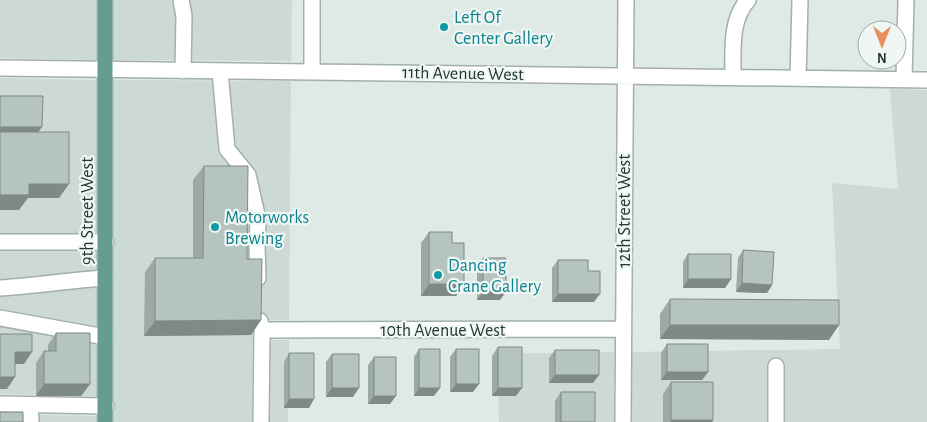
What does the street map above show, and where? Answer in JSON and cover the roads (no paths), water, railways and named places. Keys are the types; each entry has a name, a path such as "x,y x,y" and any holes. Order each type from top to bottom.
{"main road":[{"name":"9th Street West","path":"105,0 105,422"}],"street":[{"path":"181,0 184,16 183,71"},
{"path":"312,0 312,72"},
{"name":"12th Street West","path":"623,422 626,0"},
{"path":"733,77 733,38 736,22 748,0"},
{"path":"798,78 800,0"},
{"path":"904,80 906,0"},
{"name":"11th Avenue West","path":"0,68 927,80"},
{"path":"220,71 227,149 248,175 258,219 258,299 262,330 261,422"},
{"path":"0,242 106,242"},
{"path":"0,288 105,278"},
{"path":"0,318 105,337"},
{"name":"10th Avenue West","path":"262,330 623,329"},
{"path":"776,366 776,422"},
{"path":"0,404 106,406"},
{"path":"30,405 31,422"}],"place":[{"name":"Left Of Center Gallery","path":"444,27"},
{"name":"Motorworks Brewing","path":"215,227"},
{"name":"Dancing Crane Gallery","path":"438,275"}]}
